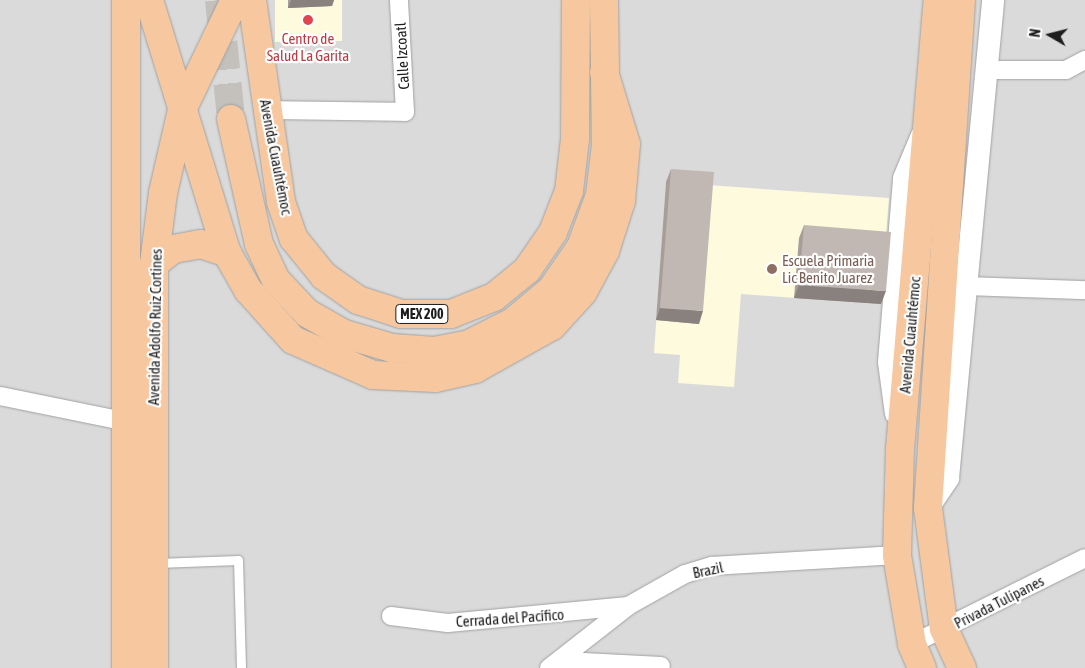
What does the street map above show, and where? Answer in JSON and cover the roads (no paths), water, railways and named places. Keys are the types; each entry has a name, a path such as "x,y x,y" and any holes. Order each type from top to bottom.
{"main road":[{"name":"Avenida Adolfo Ruiz Cortines","path":"126,0 123,421 126,668"},
{"path":"148,0 227,253 248,290 293,340 372,375 435,378 475,369 514,351 552,326 583,292 605,251 621,201 626,144 604,72 604,0"},
{"name":"Avenida Adolfo Ruiz Cortines","path":"154,668 154,264 163,193 182,110 235,0"},
{"name":"Avenida Cuauhtémoc","path":"252,0 266,110 281,202 294,239 324,276 358,300 402,314 451,314 494,296 527,270 553,232 569,191 575,139 576,0"},
{"name":"Avenida Cuauhtémoc","path":"917,656 897,555 900,449 932,104 938,0"},
{"name":"Avenida Cuauhtémoc","path":"962,0 928,508 944,629 962,668"},
{"name":"MEX 200","path":"231,119 259,244 276,280 307,313 344,334 392,348 434,351 469,344 513,322 552,289 581,246 600,195 606,145 604,72"},
{"path":"154,264 173,249 201,244 227,253"}],"street":[{"name":"Calle Izcoatl","path":"266,110 404,112 399,0"},
{"path":"928,508 948,478 968,286 993,0"},
{"path":"988,70 1066,70 1085,60"},
{"path":"968,286 1085,290"},
{"path":"0,396 123,421"},
{"name":"Brazil","path":"556,664 628,606 685,574 712,566 897,555"},
{"name":"Privada Tulipanes","path":"917,656 944,629 1085,558"},
{"name":"Cerrada del Pacífico","path":"391,616 457,622 628,606"},
{"path":"556,664 660,666"}],"lane":[{"path":"154,563 238,560 241,668"}],"tunnel":[{"path":"219,0 231,119"}],"place":[{"name":"Centro de Salud La Garita","path":"308,20"},
{"name":"Escuela Primaria Lic Benito Juarez","path":"772,269"}]}
